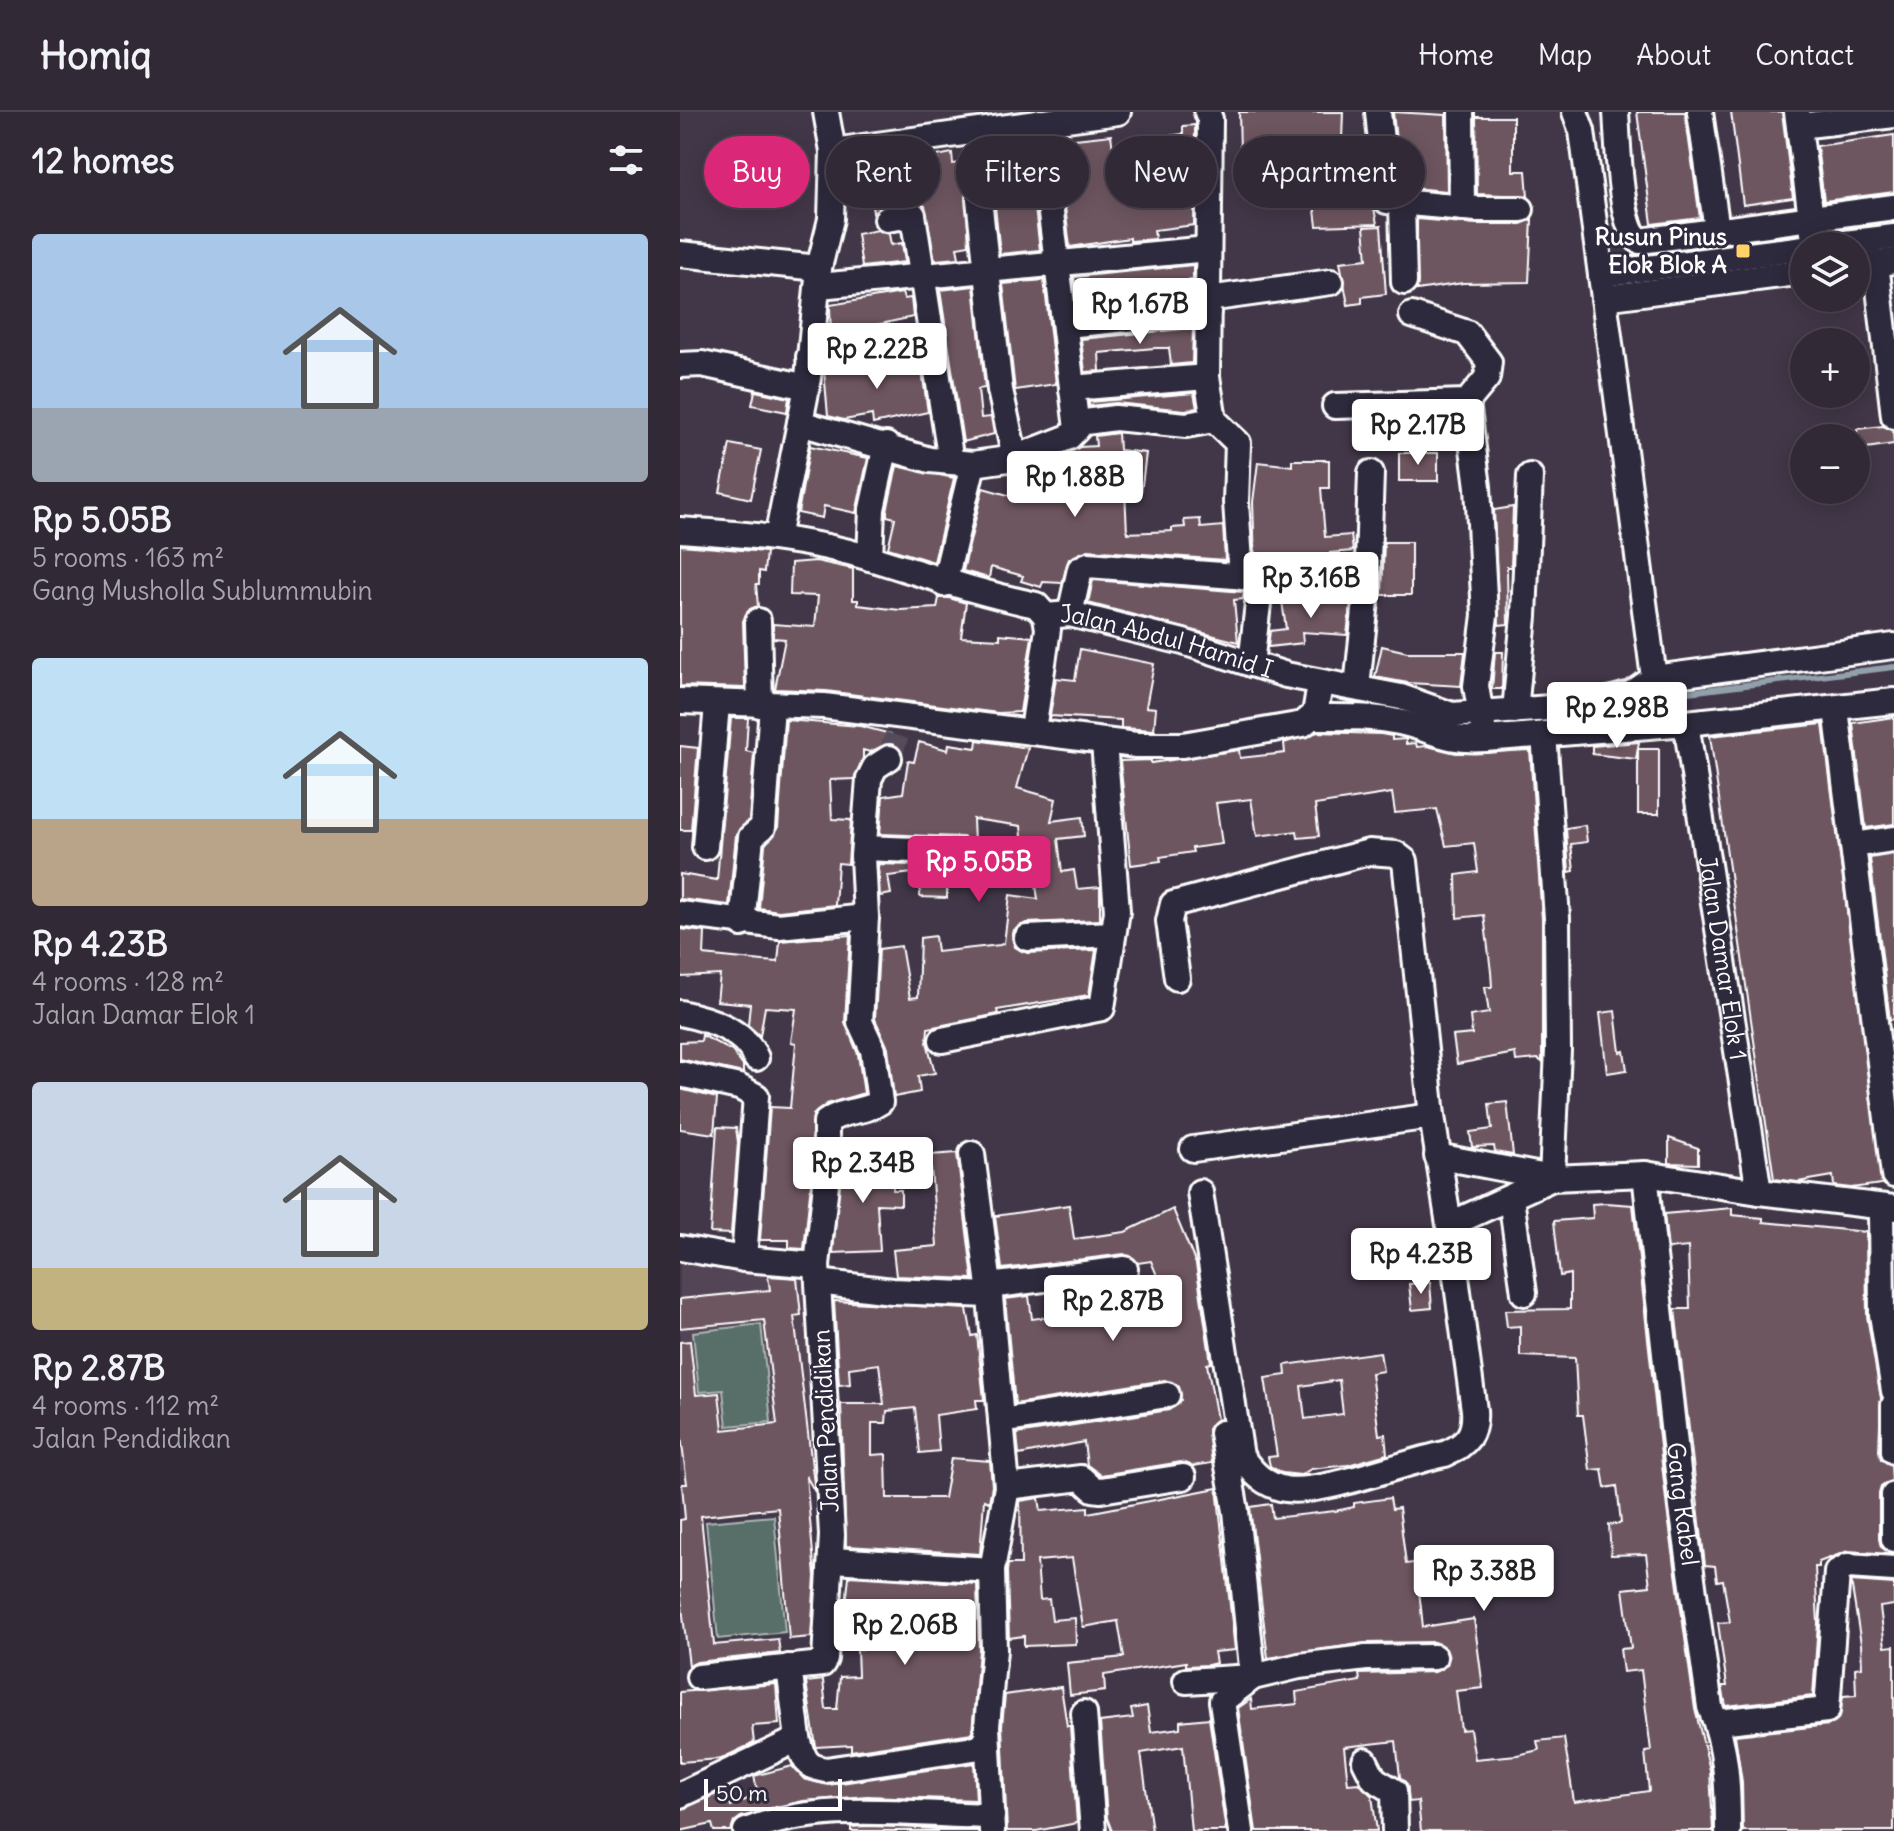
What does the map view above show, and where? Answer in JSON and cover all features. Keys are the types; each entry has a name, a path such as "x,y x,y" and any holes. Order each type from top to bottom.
{"street":[{"path":"826,112 830,136"},
{"path":"940,136 1118,112"},
{"path":"1207,112 1210,119 1211,179 1207,377 1214,420 1238,443 1236,515 1241,577"},
{"path":"1378,112 1380,136"},
{"path":"1461,112 1462,208"},
{"path":"1562,112 1578,121 1654,678 1894,646"},
{"path":"1616,112 1624,201 1633,238 1640,241 1894,207"},
{"path":"1700,112 1717,230"},
{"path":"1813,232 1798,119 1894,115"},
{"path":"800,423 930,460 962,463 1015,458 1069,437 1078,423 1040,122"},
{"path":"1425,206 1521,209"},
{"path":"777,538 807,387 819,277 831,208"},
{"path":"980,208 1000,390 1015,458"},
{"path":"1402,208 1404,282"},
{"path":"887,219 913,215 932,341 962,463 944,584"},
{"path":"1870,240 1894,237"},
{"path":"680,254 819,277 924,277 1208,249"},
{"path":"1602,286 1790,251"},
{"path":"1875,263 1894,416"},
{"path":"1602,286 1790,273"},
{"path":"1066,325 1208,305 1331,282"},
{"path":"1412,315 1467,333 1489,362 1487,378 1467,402 1478,487 1485,615 1476,686 1478,714 1485,739"},
{"path":"809,357 932,341"},
{"path":"680,365 702,364 807,387"},
{"path":"1072,388 1207,377"},
{"path":"1335,406 1467,402"},
{"path":"1078,423 1115,418 1186,425 1214,420"},
{"path":"870,558 872,509 886,445"},
{"path":"1357,687 1367,591 1371,473"},
{"path":"1515,711 1524,616 1530,476"},
{"name":"Jalan Abdul Hamid I","path":"680,530 777,538 870,558 944,584 1036,605 1058,615 1183,642 1320,685 1357,687 1401,697 1452,715 1602,702 1631,694 1654,678"},
{"path":"1033,730 1048,629 1080,569 1088,565 1261,578 1251,664"},
{"path":"742,924 751,837 760,831 764,819 766,706 758,621"},
{"path":"1313,715 1320,685"},
{"path":"680,701 824,706 901,722 1033,730 1104,742 1183,745 1295,726 1313,715 1386,720 1446,739 1485,739 1686,723 1894,701"},
{"path":"705,847 717,704"},
{"path":"1836,709 1853,845 1885,1030 1894,1175"},
{"name":"Jalan Damar Elok 1","path":"1686,723 1759,1192"},
{"path":"1544,734 1557,944 1558,1050 1552,1178"},
{"path":"942,1040 1102,1008 1117,911 1104,742"},
{"path":"680,914 742,924 779,926 866,917 864,848 869,779 875,767 889,758"},
{"path":"1853,845 1894,839"},
{"path":"864,848 962,852"},
{"path":"1177,978 1169,921 1173,904 1369,852 1396,854 1405,861 1432,1116 1475,1427 1459,1448 1445,1454 1346,1481 1287,1489 1252,1473 1241,1456 1196,1203 1236,1511 1253,1677"},
{"name":"Jalan Pendidikan","path":"699,1677 822,1664 825,1659 833,1560 818,1273 826,1184 826,1122 836,1114 872,1108 880,1102 873,1050 860,1022 866,917"},
{"path":"1027,938 1113,934"},
{"path":"680,1013 722,1025 748,1042 756,1058"},
{"path":"680,1074 739,1087 756,1096 744,1259"},
{"path":"1193,1149 1432,1116"},
{"path":"746,1831 776,1818 825,1813 992,1824 987,1697 994,1650 992,1570 1007,1487 989,1291 972,1154"},
{"path":"1437,1156 1552,1178 1645,1174 1888,1208 1882,1314 1894,1391"},
{"name":"Gang Kabel","path":"1645,1174 1682,1507 1710,1707 1718,1722 1727,1781 1728,1831"},
{"path":"1449,1225 1552,1178"},
{"path":"1511,1198 1524,1293"},
{"path":"680,1248 818,1273 892,1291 989,1291 1125,1269"},
{"path":"1001,1421 1167,1395"},
{"path":"1894,1405 1894,1451"},
{"path":"1007,1487 1081,1478 1093,1489 1101,1490 1183,1477"},
{"path":"1894,1495 1894,1539"},
{"path":"833,1560 992,1570"},
{"path":"1718,1722 1827,1710 1837,1572 1848,1566 1894,1569"},
{"path":"1186,1681 1253,1677 1299,1666 1366,1658 1434,1657"},
{"path":"789,1667 798,1739 805,1763 811,1768 826,1770 987,1746"},
{"path":"1241,1831 1222,1701 1224,1696 1253,1677"},
{"path":"1084,1713 1093,1831"},
{"path":"680,1795 798,1739"},
{"path":"1365,1761 1374,1779 1394,1791 1395,1831"}],"shaded area":[{"path":"680,1252 807,1269 821,1454 680,1471"}],"green space":[{"path":"761,1324 771,1422 727,1426 723,1390 699,1392 693,1332"},
{"path":"774,1516 785,1632 718,1639 706,1522"}],"building":[{"path":"1239,112 1343,112 1342,136 1240,136"},
{"path":"1393,112 1446,115 1447,191 1425,189 1425,136 1396,136"},
{"path":"1637,112 1685,112 1700,218 1652,224"},
{"path":"1731,112 1782,112 1793,198 1743,205"},
{"path":"1476,117 1513,117 1513,171 1526,171 1528,196 1477,194"},
{"path":"1195,125 1195,136 1167,136 1183,134 1183,126"},
{"path":"1111,135 1105,136 1105,208 1194,208 1194,225 1154,230 1155,239 1130,241 1130,238 1070,247 1065,208 1089,208 1089,137"},
{"path":"1894,135 1894,192 1824,201 1817,146"},
{"path":"952,153 953,164 956,164 956,208 967,208 969,245 957,247 959,258 935,260 925,208 940,208 940,155"},
{"path":"995,208 1035,208 1040,250 1000,254"},
{"path":"1315,208 1374,208 1377,224 1317,226"},
{"path":"1417,219 1521,224 1532,219 1529,282 1463,283 1417,290"},
{"path":"1381,226 1386,294 1362,297 1362,303 1348,305 1340,262 1367,259 1364,227"},
{"path":"878,230 889,234 891,245 902,243 905,262 862,267 857,234"},
{"path":"1193,265 1193,280 1185,281 1187,298 1078,309 1074,277"},
{"path":"1044,280 1056,384 1015,390 1003,284"},
{"path":"974,286 985,388 978,389 981,418 991,417 994,434 963,442 940,290"},
{"path":"902,293 904,299 911,298 913,317 857,329 858,336 831,339 830,305"},
{"path":"1193,328 1192,363 1171,365 1169,348 1155,348 1099,353 1100,371 1085,372 1081,339"},
{"path":"920,358 928,412 873,424 872,415 844,420 828,416 824,370"},
{"path":"755,391 789,398 787,412 752,405"},
{"path":"1194,393 1197,408 1185,410 1116,403 1089,406 1089,402"},
{"path":"1883,426 1893,431 1894,444 1870,447 1870,428"},
{"path":"1118,433 1119,450 1146,453 1141,493 1125,490 1127,533 1172,531 1172,528 1185,527 1184,520 1200,519 1201,528 1223,526 1225,560 1088,550 1069,559 1062,583 1043,582 1041,587 1021,581 1023,576 991,567 989,578 963,571 983,488 1022,499 1019,475 1058,471 1057,458 1080,447 1096,446 1095,436"},
{"path":"730,444 761,450 751,499 720,492"},
{"path":"810,446 868,458 856,513 824,506 822,518 798,513"},
{"path":"1399,453 1438,453 1438,481 1399,481"},
{"path":"1292,460 1329,460 1329,488 1321,488 1325,537 1351,535 1353,551 1330,553 1331,561 1282,566 1283,572 1275,573 1269,565 1255,563 1253,502 1258,462 1292,466"},
{"path":"897,466 954,478 934,562 888,548 895,518 887,516 887,511"},
{"path":"1513,507 1511,567 1507,567 1508,624 1499,625 1494,510"},
{"path":"1384,542 1411,542 1411,595 1382,595"},
{"path":"680,545 766,552 764,572 759,571 759,584 756,584 758,606 750,609 743,621 745,688 680,686"},
{"path":"816,561 853,569 853,600 858,600 858,605 900,610 937,608 939,598 949,598 966,603 961,637 1000,639 1000,634 1032,637 1020,712 998,713 826,691 775,689 785,639 773,638 773,624 815,627 818,596 790,595 791,563"},
{"path":"1093,580 1244,592 1243,599 1234,600 1238,642 1088,603"},
{"path":"1282,601 1351,602 1347,635 1302,632 1303,643 1268,647 1270,631 1286,629"},
{"path":"1382,646 1407,652 1465,652 1461,686 1408,683 1375,677"},
{"path":"1080,649 1154,664 1146,707 1156,708 1154,730 1121,728 1121,720 1050,716 1056,678 1075,680"},
{"path":"1495,652 1503,652 1502,689 1492,689"},
{"path":"1894,717 1894,824 1866,828 1853,723"},
{"path":"731,718 748,718 746,751 754,753 749,820 736,835 729,905 680,899 680,874 717,880"},
{"path":"786,720 860,726 891,734 889,743 870,752 863,750 854,779 830,780 832,819 851,820 848,864 838,863 835,905 779,911 759,908 765,845 778,828"},
{"path":"1823,724 1882,1184 1851,1188 1834,1186 1833,1176 1798,1182 1774,1179 1710,736"},
{"path":"1318,732 1381,734 1392,736 1392,740 1406,739 1406,744 1416,743 1417,747 1427,746 1456,753 1530,750 1542,919 1542,1062 1538,1059 1516,1061 1515,1053 1457,1064 1453,1036 1472,1034 1470,1016 1489,1013 1485,987 1492,987 1491,972 1484,915 1457,918 1456,875 1478,872 1474,843 1446,846 1437,809 1395,813 1392,793 1315,805 1319,836 1298,838 1297,831 1257,836 1251,799 1216,803 1222,844 1192,848 1193,852 1160,857 1161,861 1131,865 1120,761 1151,760 1151,763 1239,750 1240,758 1285,753 1284,743"},
{"path":"977,740 1028,748 1017,788 1056,799 1051,821 1082,817 1084,836 1058,839 1062,872 1074,870 1077,889 1100,887 1100,920 1026,923 1014,930 1012,938 1015,947 1027,953 1096,950 1089,995 997,1010 998,1014 928,1028 927,1042 935,1073 918,1076 920,1092 894,1097 888,1048 875,1019 879,949 901,946 910,998 918,997 920,938 935,936 937,952 1000,945 1004,943 1010,895 1038,899 1032,858 1024,859 1021,826 973,819 974,843 963,837 880,834 883,796 903,793 908,761 914,762 919,742 948,750 949,744 976,748"},
{"path":"1639,742 1636,759 1592,754 1592,746"},
{"path":"680,746 698,748 691,830 680,830"},
{"path":"1638,749 1659,749 1659,814 1638,814"},
{"path":"1585,825 1587,842 1571,844 1574,871 1569,872 1566,828"},
{"path":"1894,854 1894,1019 1890,1020 1870,858"},
{"path":"878,864 947,866 947,898 920,897 921,872 888,876 891,894 880,896"},
{"path":"680,929 705,932 704,955 778,962 780,941 850,935 845,1022 858,1054 864,1093 827,1104 813,1115 811,1183 804,1249 789,1248 789,1240 760,1240 770,1107 790,1108 796,1043 791,1042 796,1009 765,1007 760,1036 748,1025 750,1004 717,1001 720,975 681,977"},
{"path":"1615,1011 1620,1052 1624,1051 1627,1070 1607,1073 1600,1013"},
{"path":"702,1035 732,1051 743,1066 743,1073 680,1059 680,1042 701,1041"},
{"path":"680,1089 717,1098 714,1134 680,1129"},
{"path":"1507,1102 1513,1155 1495,1152 1494,1146 1472,1147 1470,1132 1492,1129 1489,1104"},
{"path":"717,1127 736,1128 738,1142 731,1234 710,1233"},
{"path":"1669,1138 1698,1148 1698,1164 1669,1163"},
{"path":"957,1153 973,1279 896,1276 893,1250 937,1246 930,1155"},
{"path":"841,1163 894,1164 893,1190 901,1190 901,1205 877,1204 880,1251 833,1253"},
{"path":"1592,1204 1633,1205 1667,1509 1695,1709 1710,1770 1713,1831 1421,1831 1418,1801 1409,1802 1407,1784 1400,1777 1396,1741 1344,1747 1348,1784 1359,1783 1372,1796 1377,1831 1256,1831 1238,1708 1251,1699 1252,1709 1297,1704 1296,1692 1360,1681 1359,1674 1435,1672 1447,1665 1449,1658 1446,1649 1434,1642 1364,1643 1268,1658 1250,1507 1271,1504 1273,1518 1335,1511 1354,1507 1354,1503 1390,1498 1392,1509 1399,1508 1406,1564 1429,1561 1433,1588 1419,1590 1423,1627 1474,1619 1483,1688 1456,1691 1461,1730 1470,1729 1475,1759 1539,1750 1537,1741 1564,1738 1574,1802 1649,1791 1645,1752 1651,1751 1641,1670 1623,1672 1620,1649 1631,1648 1623,1589 1650,1586 1646,1554 1611,1555 1609,1525 1621,1523 1617,1486 1605,1488 1602,1469 1590,1470 1583,1415 1578,1415 1575,1358 1520,1356 1520,1326 1507,1327 1505,1310 1570,1309 1570,1274 1560,1276 1554,1221 1593,1218"},
{"path":"1069,1205 1074,1239 1125,1232 1173,1209 1196,1264 1211,1363 1207,1364 1217,1419 1208,1429 1212,1463 1193,1466 1181,1462 1101,1475 1087,1465 1084,1442 1019,1455 1017,1434 1169,1410 1181,1400 1179,1386 1165,1380 1015,1404 1005,1299 1029,1296 1032,1319 1081,1313 1080,1305 1151,1296 1151,1291 1163,1290 1151,1261 1138,1263 1124,1254 1002,1269 995,1216"},
{"path":"1732,1208 1732,1215 1763,1218 1763,1222 1866,1232 1867,1316 1881,1398 1879,1451 1881,1459 1891,1465 1892,1480 1881,1487 1879,1494 1879,1539 1881,1547 1891,1554 1848,1551 1819,1562 1819,1567 1815,1567 1818,1623 1813,1696 1726,1706 1722,1686 1727,1686 1718,1623 1730,1622 1723,1580 1717,1581 1715,1566 1705,1565 1675,1309 1690,1309 1688,1247 1668,1249 1664,1214"},
{"path":"768,1276 797,1278 801,1315 794,1316 815,1492 806,1476 815,1576 811,1637 789,1639 778,1508 701,1516 714,1645 778,1639 780,1653 697,1662 689,1666 680,1590 680,1520 685,1519 682,1484 687,1484 680,1428 680,1342 690,1341 696,1395 719,1393 723,1430 777,1424 764,1320 680,1328 680,1299 770,1290"},
{"path":"1430,1282 1432,1308 1412,1310 1409,1284"},
{"path":"834,1301 967,1309 972,1336 977,1335 984,1400 976,1400 977,1409 936,1415 939,1451 920,1453 915,1408 887,1411 886,1423 872,1423 872,1455 886,1454 887,1498 944,1498 951,1458 990,1461 992,1486 989,1502 984,1500 980,1554 846,1546 841,1404 884,1404 879,1364 849,1368 850,1384 839,1385"},
{"path":"1380,1352 1383,1371 1371,1373 1379,1435 1385,1434 1387,1454 1348,1465 1311,1469 1301,1475 1282,1473 1270,1466 1268,1457 1277,1456 1265,1378 1286,1375 1285,1365","holes":["1339,1380 1343,1414 1305,1419 1301,1386"]},
{"path":"1217,1488 1235,1650 1214,1652 1216,1663 1208,1665 1186,1666 1186,1662 1104,1675 1105,1691 1070,1695 1067,1663 1124,1657 1118,1621 1083,1627 1072,1558 1037,1561 1040,1600 1049,1599 1052,1620 1075,1618 1076,1644 1024,1646 1024,1636 1009,1638 1007,1571 1008,1564 1021,1564 1020,1501 1039,1498 1041,1511 1088,1507 1088,1513"},
{"path":"849,1576 977,1584 979,1650 972,1733 851,1751 851,1745 816,1747 806,1682 823,1680 826,1709 837,1709 840,1677 858,1676 857,1649 902,1648 902,1619 865,1616 868,1637 851,1640 845,1614"},
{"path":"1851,1581 1894,1584 1894,1605 1880,1607 1885,1647 1894,1646 1894,1831 1743,1831 1742,1782 1735,1735 1829,1725 1840,1717 1843,1696 1856,1695 1855,1668 1862,1667 1861,1644"},
{"path":"776,1684 779,1724 752,1726 754,1743 720,1759 680,1762 680,1692"},
{"path":"1061,1687 1067,1726 1070,1726 1077,1823 1036,1831 1007,1831 1002,1726 1005,1695"},
{"path":"1147,1706 1151,1732 1180,1728 1180,1721 1209,1718 1226,1831 1191,1831 1183,1746 1141,1753 1152,1831 1112,1831 1107,1818 1100,1722 1133,1718 1131,1709"},
{"path":"974,1763 976,1800 867,1796 803,1801 741,1817 734,1822 731,1831 714,1831 712,1824 680,1831 680,1810 726,1790 731,1806 758,1795 754,1776 792,1766 804,1779 828,1785"},
{"path":"851,1827 977,1831 851,1831"}],"waterway":[{"path":"1664,695 1894,667"}],"tunnel":[{"path":"889,758 900,726"}],"place":[{"name":"Rusun Pinus Elok Blok A","path":"1743,251"}]}
